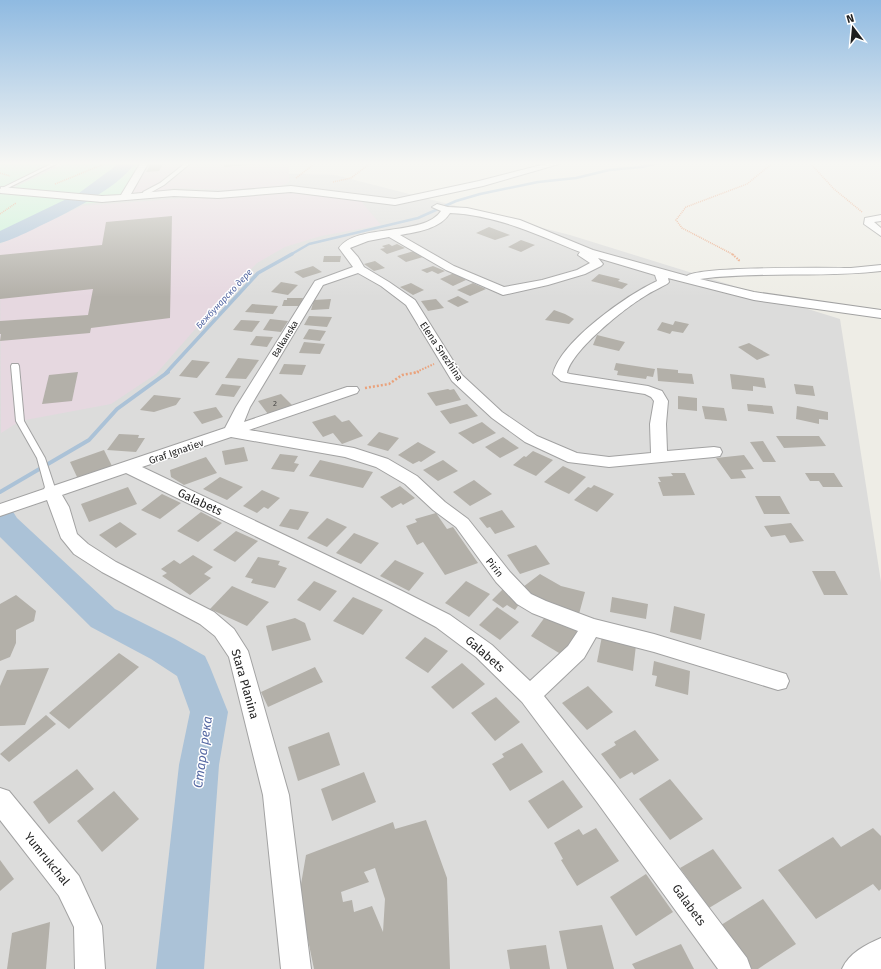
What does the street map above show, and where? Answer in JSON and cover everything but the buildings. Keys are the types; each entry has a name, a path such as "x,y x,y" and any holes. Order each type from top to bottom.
{"street":[{"path":"390,207 442,208 467,211 516,222 542,232 575,248 684,279 754,296 881,314"},
{"path":"390,233 434,223 444,216 442,208"},
{"path":"877,218 869,220 869,224 881,233"},
{"path":"390,233 450,268 503,290 557,280 581,272 597,264 593,259 576,251 575,248"},
{"name":"Elena Snezhina","path":"390,233 359,240 347,244 344,248 354,259 359,268 385,284 411,303 457,378 497,415 532,439 574,458 608,462 714,452"},
{"name":"Balkanska","path":"231,432 243,407 319,283 359,268"},
{"path":"684,279 722,273 853,271 881,268"},
{"path":"659,458 658,424 661,401 657,394 648,390 566,378 560,374 560,371 562,365 589,334 641,293 663,282 660,273"},
{"name":"Graf Ignatiev","path":"0,510 51,491 128,468 352,390"},
{"name":"Pirin","path":"231,432 348,452 382,463 411,480 439,506 462,523 503,577 524,599 539,607 591,628 654,642 778,681"},
{"name":"Galabets","path":"128,468 269,534 443,621 484,651 530,695 606,793 736,969"},
{"name":"Stara Planina","path":"51,491 60,507 65,528 70,538 81,549 109,567 207,618 216,624 231,639 240,657 276,795 296,969"},
{"path":"530,695 576,652 591,628"},
{"name":"Yumrukchal","path":"0,800 69,886 88,926 90,969"},
{"path":"857,969 881,953"}],"lane":[{"path":"15,366 20,421 41,458 51,491"}],"path":[{"path":"686,207 676,220 682,228 732,254 739,260 737,264 722,273"},
{"path":"856,207 877,218"},
{"path":"352,390 389,384 402,375 419,372 445,360"}],"shaded area":[{"path":"0,207 461,207 570,235 840,319 881,582 881,969 0,969"},
{"path":"79,207 366,207 381,225 321,236 285,247 257,263 217,304 156,374 111,404 20,421 1,433 0,244"}],"green space":[{"path":"0,207 74,207 0,242"}],"waterway":[{"name":"Стара река","path":"0,238 64,207"},
{"name":"Бежбунарско дере","path":"290,255 309,244 418,218 442,207"},
{"name":"Бежбунарско дере","path":"166,373 258,273 292,254"},
{"name":"Бежбунарско дере","path":"0,492 89,440 117,409 168,372"},
{"name":"Стара река","path":"0,514 6,525 103,618 163,649 192,667 209,712 199,765 180,969"}]}
